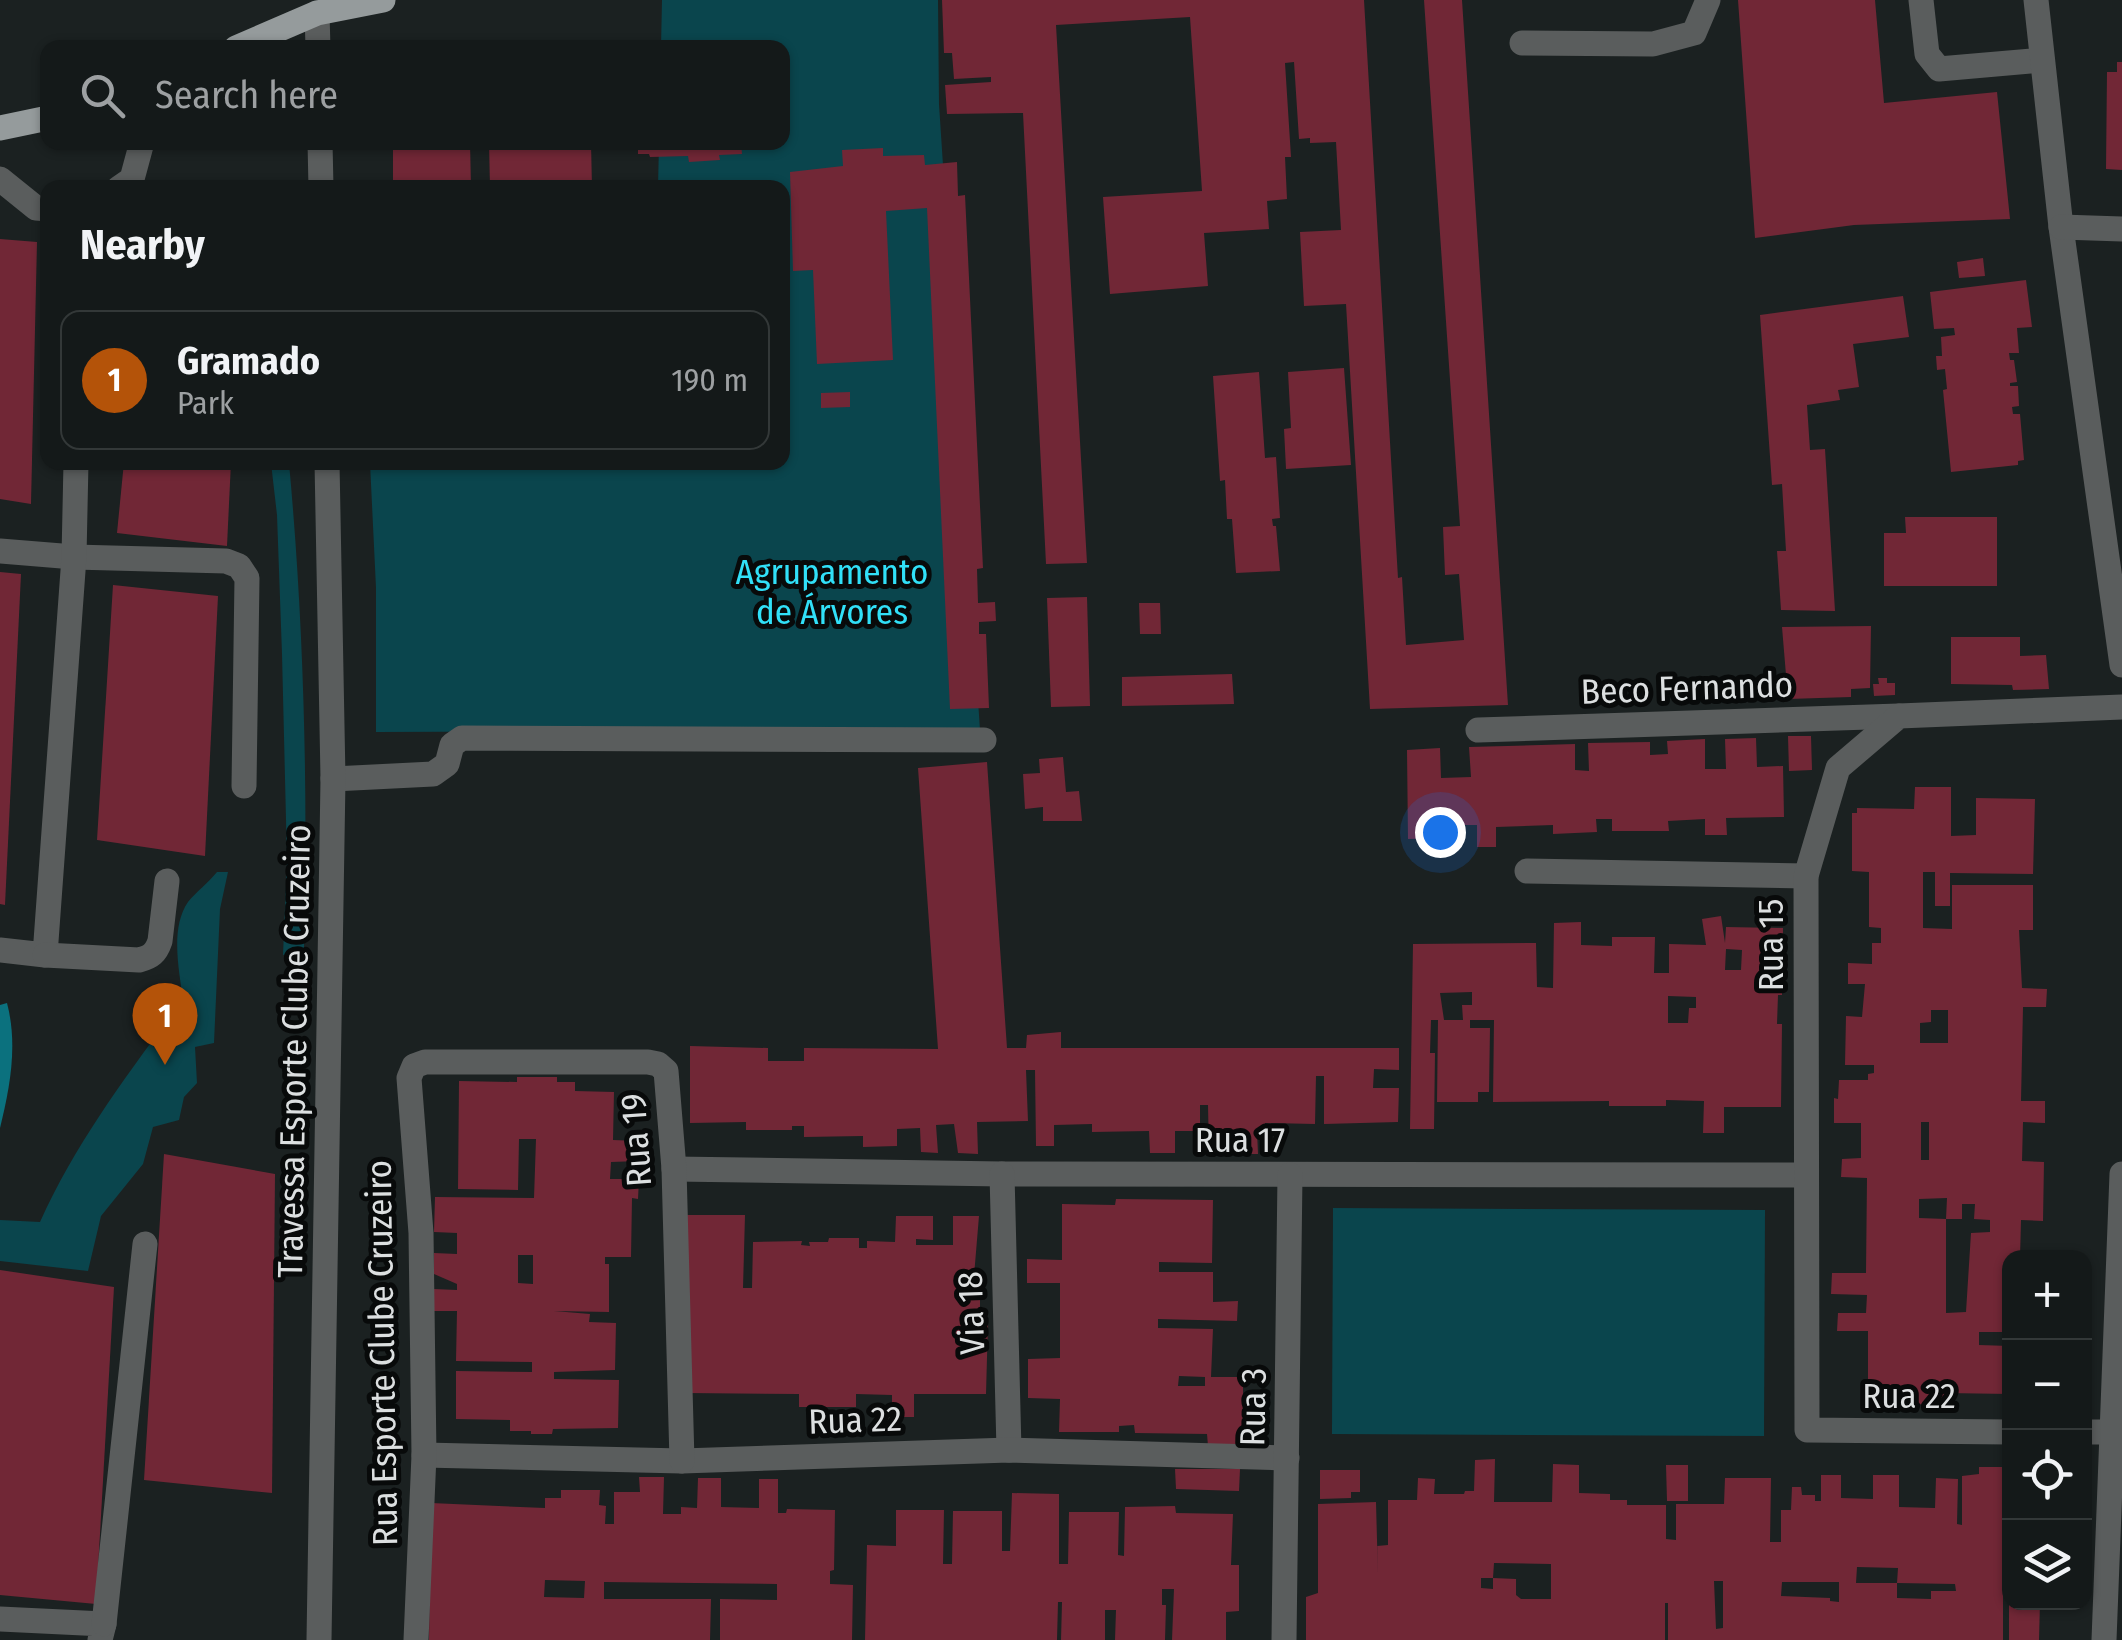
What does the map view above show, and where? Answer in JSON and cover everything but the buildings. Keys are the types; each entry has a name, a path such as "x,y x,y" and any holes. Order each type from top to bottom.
{"main road":[{"path":"255,40 317,14 383,0"},
{"path":"0,128 40,120"}],"street":[{"path":"1522,43 1653,44 1694,33 1708,0"},
{"path":"1920,0 1927,54 1939,70 2042,60"},
{"path":"2036,0 2061,227 2122,666"},
{"path":"317,14 318,40"},
{"path":"130,180 140,150"},
{"path":"320,150 321,180"},
{"path":"0,180 40,208"},
{"path":"2061,227 2122,228"},
{"path":"44,955 74,557 76,470"},
{"name":"Travessa Esporte Clube Cruzeiro","path":"319,1640 333,778 326,470"},
{"path":"0,551 226,561 239,566 248,578 244,786"},
{"path":"1899,716 2122,707"},
{"name":"Beco Fernando","path":"1478,730 1899,716"},
{"name":"Rua 15","path":"1808,1430 1806,876 1838,768 1899,716"},
{"path":"333,778 432,774 447,764 452,746 462,738 984,740"},
{"path":"1527,871 1806,876"},
{"path":"0,950 140,960 150,957 160,942 166,881"},
{"name":"Rua 19","path":"414,1066 425,1062 658,1064 668,1080 674,1169 682,1461"},
{"name":"Rua Esporte Clube Cruzeiro","path":"414,1066 409,1078 421,1234 424,1456 416,1640"},
{"name":"Rua 17","path":"674,1169 1002,1174 1805,1175"},
{"name":"Via 18","path":"1002,1174 1009,1450"},
{"path":"2104,1640 2114,1562 2112,1432 2122,1174"},
{"name":"Rua 3","path":"1284,1640 1290,1175"},
{"path":"0,1618 102,1632 145,1244"},
{"name":"Rua 22","path":"1808,1430 2002,1432"},
{"path":"2092,1432 2112,1432"},
{"name":"Rua 22","path":"424,1456 682,1461 1009,1450 1287,1458"}],"green space":[{"name":"Agrupamento de Árvores","path":"662,0 938,0 939,104 980,730 376,732 376,588 370,470 790,470 790,180 658,180 659,150 790,150 790,40 661,40"},
{"path":"272,470 290,470 304,706 304,950 283,955 287,861 277,515"},
{"path":"217,872 228,872 220,909 214,1043 195,1047 197,1083 184,1097 179,1120 153,1127 143,1164 101,1216 88,1271 0,1261 0,1220 40,1222 88,1134 183,999 177,949 182,912"},
{"path":"1333,1208 1765,1210 1764,1436 1332,1434"}],"shaded area":[{"path":"7,1003 12,1050 0,1128 0,1005"}],"place":[{"name":"Gramado","path":"165,1065"}]}
